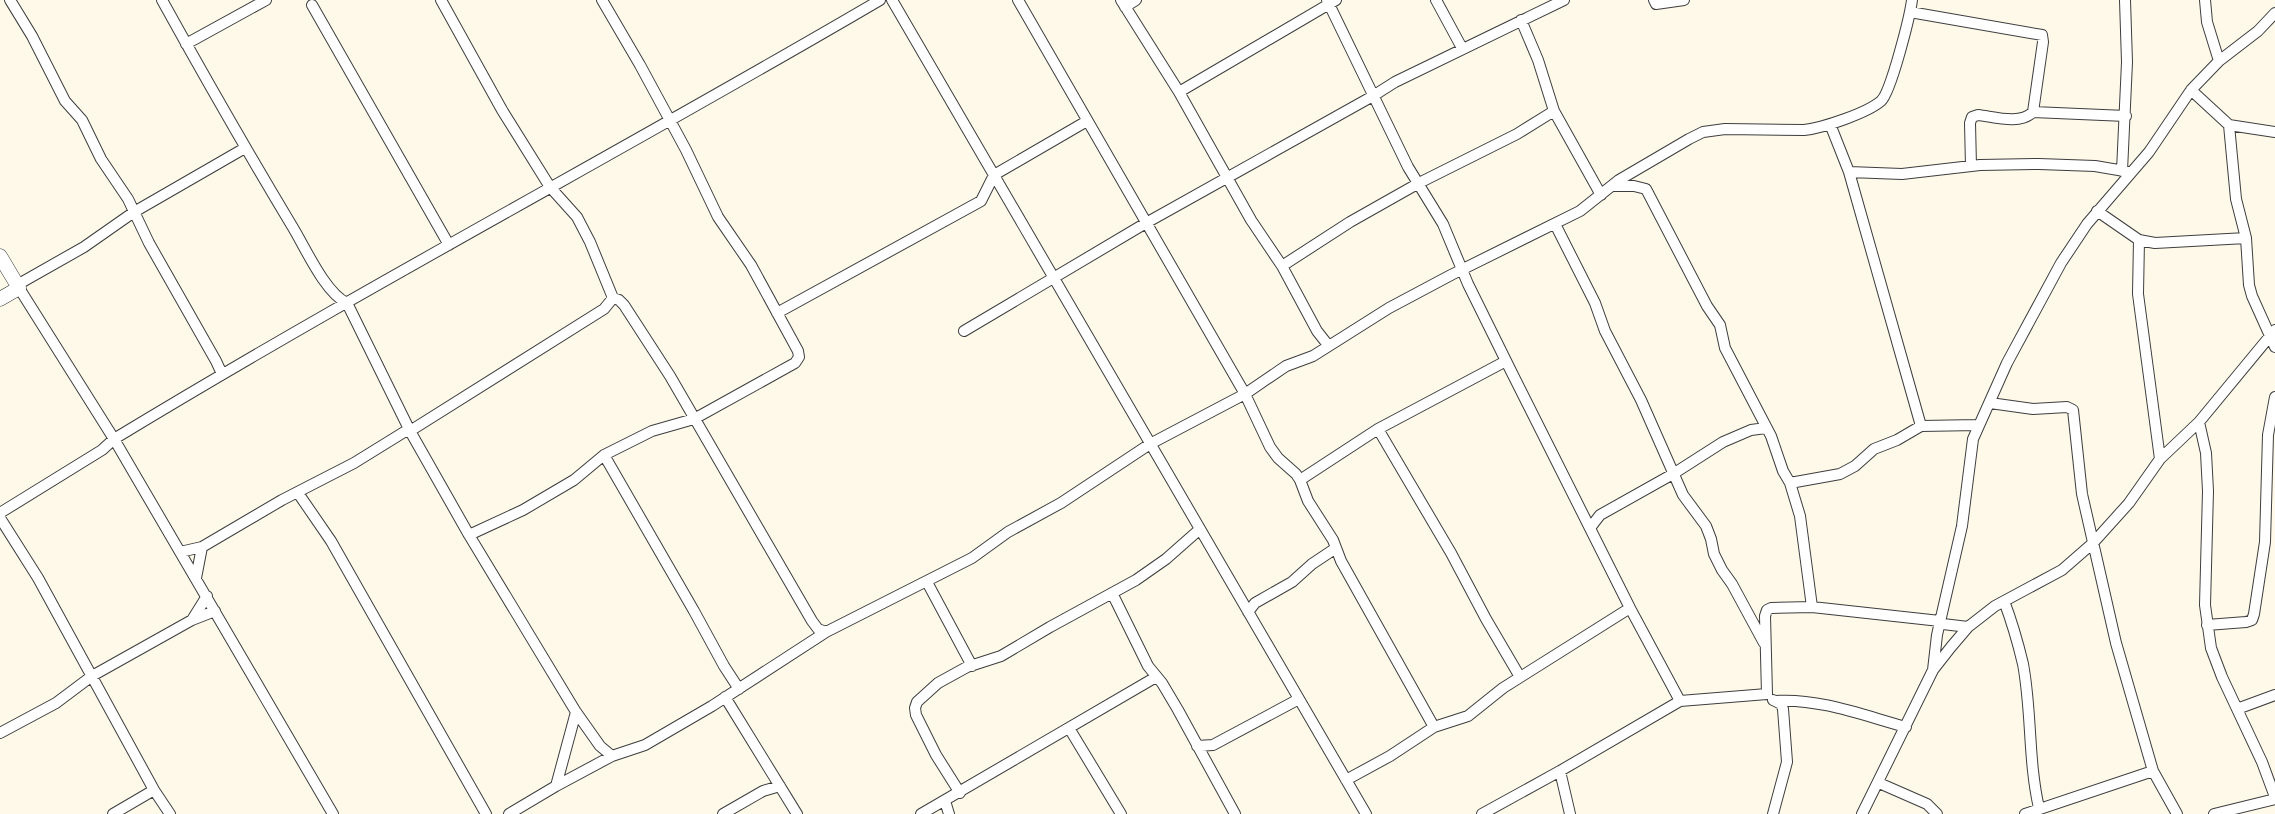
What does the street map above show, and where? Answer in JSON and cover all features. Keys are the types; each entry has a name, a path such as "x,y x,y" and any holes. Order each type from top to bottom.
{"street":[{"path":"0,6 10,0 32,36 64,101 82,120 101,159 134,212 222,374"},
{"path":"162,0 245,148 333,293 347,303 409,430 469,535 576,712 600,746 612,756"},
{"path":"186,44 266,0"},
{"path":"441,0 502,110 550,187 577,217 613,298 624,304 670,376 812,621 818,629 826,632"},
{"path":"469,535 523,510 574,480 604,455 652,431 694,419 795,363 799,357 798,351 751,265 718,217 640,64 602,0"},
{"path":"0,513 102,450 114,439 222,374 759,71 880,0"},
{"path":"892,0 1241,600 1251,608 1299,699 1366,814"},
{"path":"1018,0 1245,394 1270,447 1300,480 1308,501 1434,727"},
{"path":"1136,0 1123,4 1179,92 1251,220 1282,266 1317,331 1328,345"},
{"path":"1436,0 1462,48"},
{"path":"964,331 1146,223 1395,82 1462,48 1496,35 1521,20 1564,0"},
{"path":"1654,0 1656,4 1665,4 1684,0"},
{"path":"509,814 612,756 645,745 739,689 826,632 972,558 1008,532 1060,503 1150,444 1245,394 1286,366 1313,356 1389,308 1580,211 1613,186 1689,139 1710,131 1804,130 1830,124 1874,105 1886,94 1912,0"},
{"path":"2125,0 2127,21 2126,171"},
{"path":"2205,0 2207,22 2219,61"},
{"path":"1179,92 1331,1 1404,160 1443,224 1462,270 1506,361 1630,609 1680,701"},
{"path":"312,5 449,245"},
{"path":"1910,12 2042,35 2043,42 2033,112 2028,117 2019,120 1978,115 1972,117 1970,123 1971,166"},
{"path":"1934,670 1936,635 1958,544 1973,439 2007,363 2061,263 2126,171 2149,152 2191,90 2219,61 2258,31 2275,14"},
{"path":"1521,20 1538,60 1554,111 1601,195"},
{"path":"2191,90 2229,125 2275,132"},
{"path":"1282,266 1350,222 1419,183 1517,134 1554,111"},
{"path":"2033,112 2126,116"},
{"path":"777,313 981,201 994,175 1087,121"},
{"path":"1830,124 1849,172 1921,426"},
{"path":"2229,125 2236,200 2246,238 2249,285 2252,296 2273,333 2275,347"},
{"path":"0,299 84,247 134,212 245,148"},
{"path":"1650,162 1645,174 1646,189 1707,306 1720,325 1725,348 1766,428 1790,483 1800,516 1812,607"},
{"path":"1849,172 1902,174 1971,166 2039,164 2095,166 2126,171"},
{"path":"1613,186 1634,186 1646,189"},
{"path":"2097,211 2139,240 2169,243 2246,238"},
{"path":"1555,224 1595,303 1605,331 1641,400 1673,474 1688,503 1706,526 1718,562 1765,644"},
{"path":"2139,240 2138,294 2160,459"},
{"path":"0,256 114,439 333,814"},
{"path":"180,552 202,547 344,469 604,309 613,298"},
{"path":"604,309 618,309 630,315"},
{"path":"1862,814 1934,670 1968,627 1995,606 2062,570 2093,543 2129,502 2160,459 2199,422 2273,333"},
{"path":"1300,480 1378,429 1506,361"},
{"path":"2207,625 2246,622 2252,620 2254,614 2265,542 2268,435 2275,397"},
{"path":"1990,403 2033,409 2067,407 2073,410 2082,494 2116,643 2153,771 2177,814"},
{"path":"2199,422 2206,453 2208,491 2205,605 2211,648 2262,762 2275,798 2214,814"},
{"path":"1790,483 1831,477 1849,471 1874,449 1897,440 1921,426 1978,425"},
{"path":"1590,528 1600,515 1673,474 1723,442 1751,430 1766,428"},
{"path":"1378,429 1520,677"},
{"path":"604,455 739,689"},
{"path":"298,493 343,561 486,814"},
{"path":"1582,513 1600,515"},
{"path":"0,518 38,578 154,790 170,814"},
{"path":"960,793 936,755 916,715 917,702 938,683 972,666 1001,656 1155,568 1200,529"},
{"path":"196,578 202,547"},
{"path":"1251,608 1292,582 1312,564 1336,548"},
{"path":"927,582 972,666"},
{"path":"1112,593 1148,666 1178,710 1234,814"},
{"path":"192,620 207,596"},
{"path":"2004,601 2023,665 2032,771 2039,808"},
{"path":"1773,814 1787,762 1783,710 1781,704 1767,694 1765,644 1767,610 1812,607 1941,621 1943,624 1968,627"},
{"path":"1346,780 1390,756 1434,727 1468,716 1520,677 1630,609"},
{"path":"0,733 56,703 92,676 192,620 215,611"},
{"path":"921,814 1156,677"},
{"path":"1482,814 1500,809 1680,701 1767,694"},
{"path":"2237,709 2275,695"},
{"path":"725,697 797,814"},
{"path":"1197,746 1214,745 1299,699"},
{"path":"1776,702 1787,701 1814,705 1906,727"},
{"path":"556,786 576,712"},
{"path":"1069,728 1121,814"},
{"path":"1205,761 1214,745"},
{"path":"1560,771 1570,814"},
{"path":"2025,814 2153,771"},
{"path":"1879,783 1927,804 1936,814"},
{"path":"723,814 763,791 780,786"},
{"path":"113,814 154,790"},
{"path":"945,801 949,814"}]}
